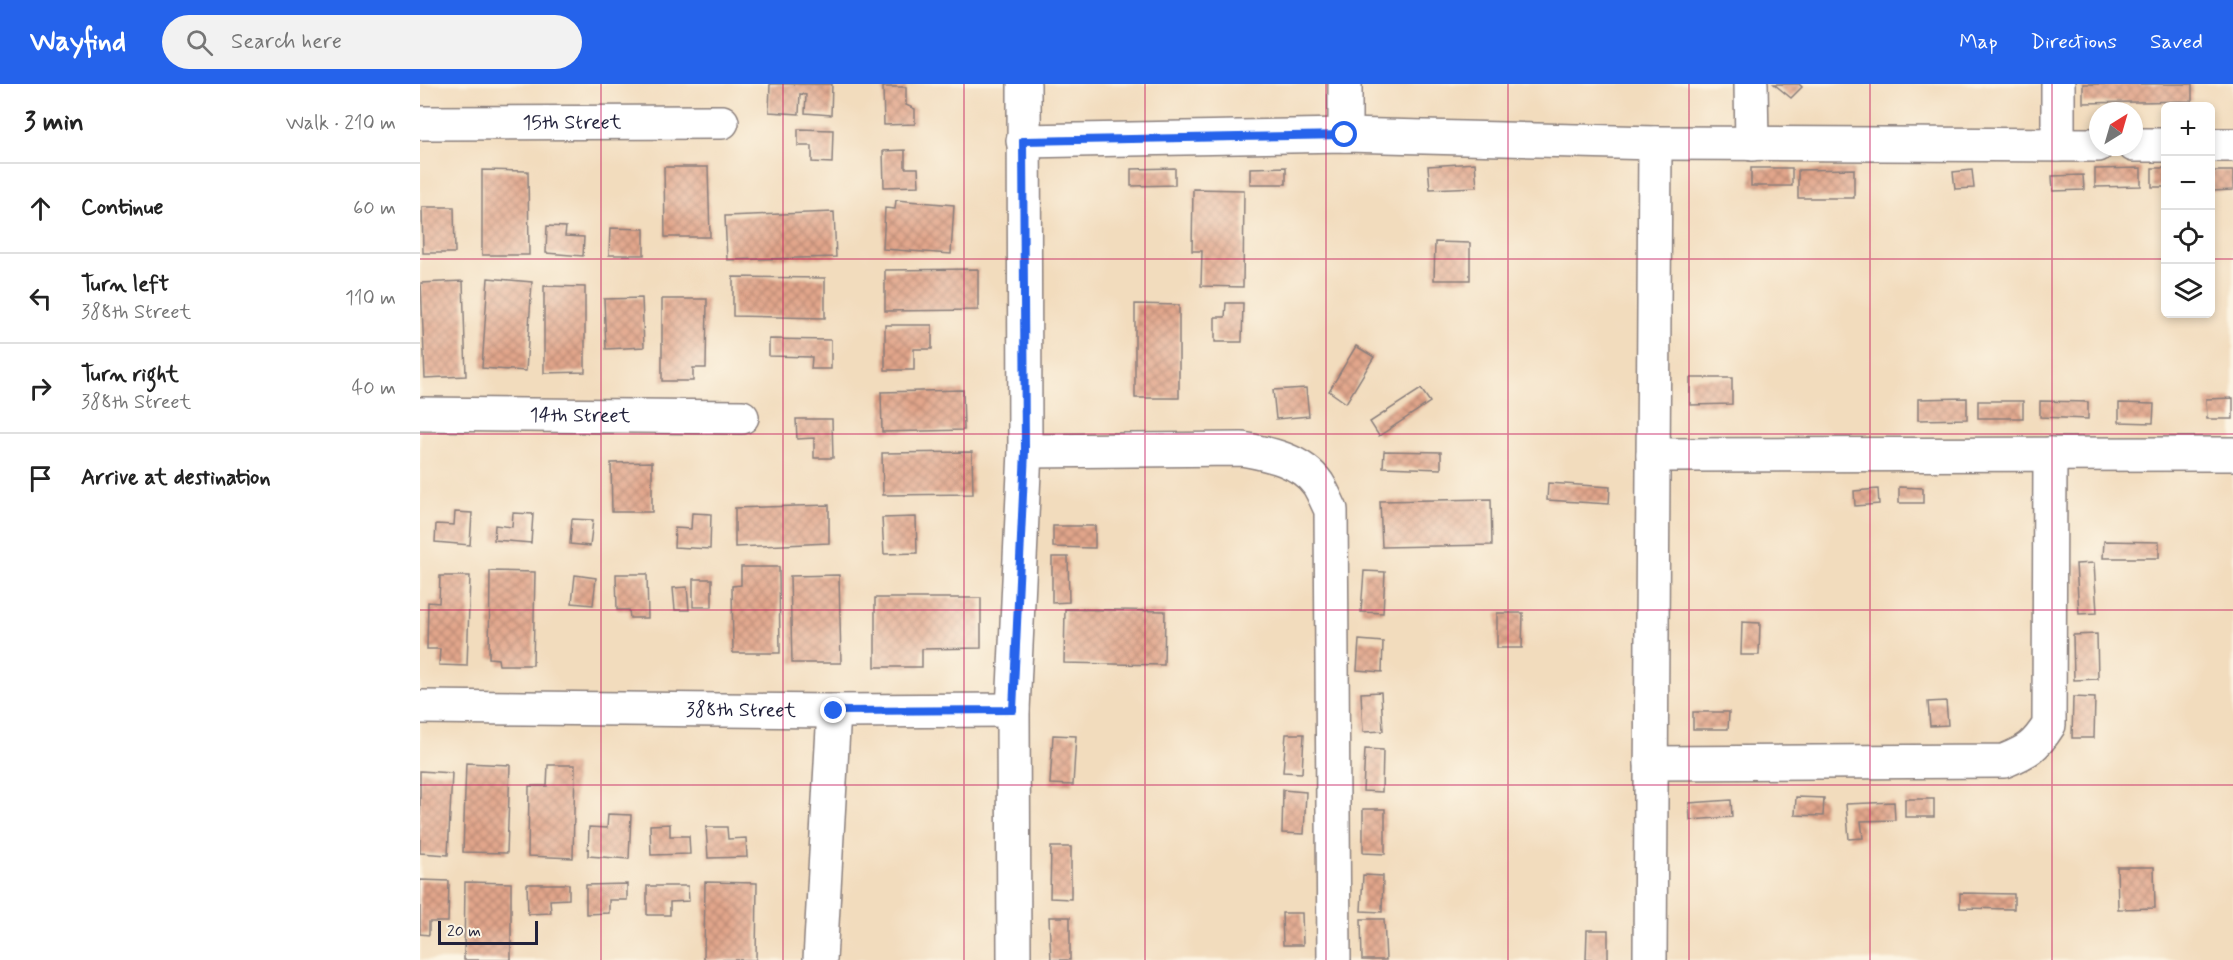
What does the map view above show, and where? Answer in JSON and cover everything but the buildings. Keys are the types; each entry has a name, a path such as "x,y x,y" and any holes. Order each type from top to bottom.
{"street":[{"path":"1014,960 1013,710 1025,451 1024,84"},
{"path":"1345,135 1346,84"},
{"path":"1751,84 1752,144"},
{"path":"2058,84 2058,145"},
{"name":"15th Street","path":"420,123 722,122"},
{"path":"1023,141 1345,135 1655,143 2089,145"},
{"path":"1650,960 1655,143"},
{"path":"2143,145 2161,145"},
{"path":"2215,145 2233,146"},
{"name":"14th Street","path":"420,414 742,417"},
{"path":"1025,451 1242,449 1272,455 1297,465 1318,484 1331,510 1334,960"},
{"path":"1651,763 2004,761 2026,752 2040,739 2049,725 2049,454"},
{"path":"1653,455 2233,454"},
{"name":"388th Street","path":"420,706 834,711 1013,710"},
{"path":"820,960 834,711"}],"route":[{"path":"834,711 1013,710 1025,451 1023,141 1345,135"}]}
